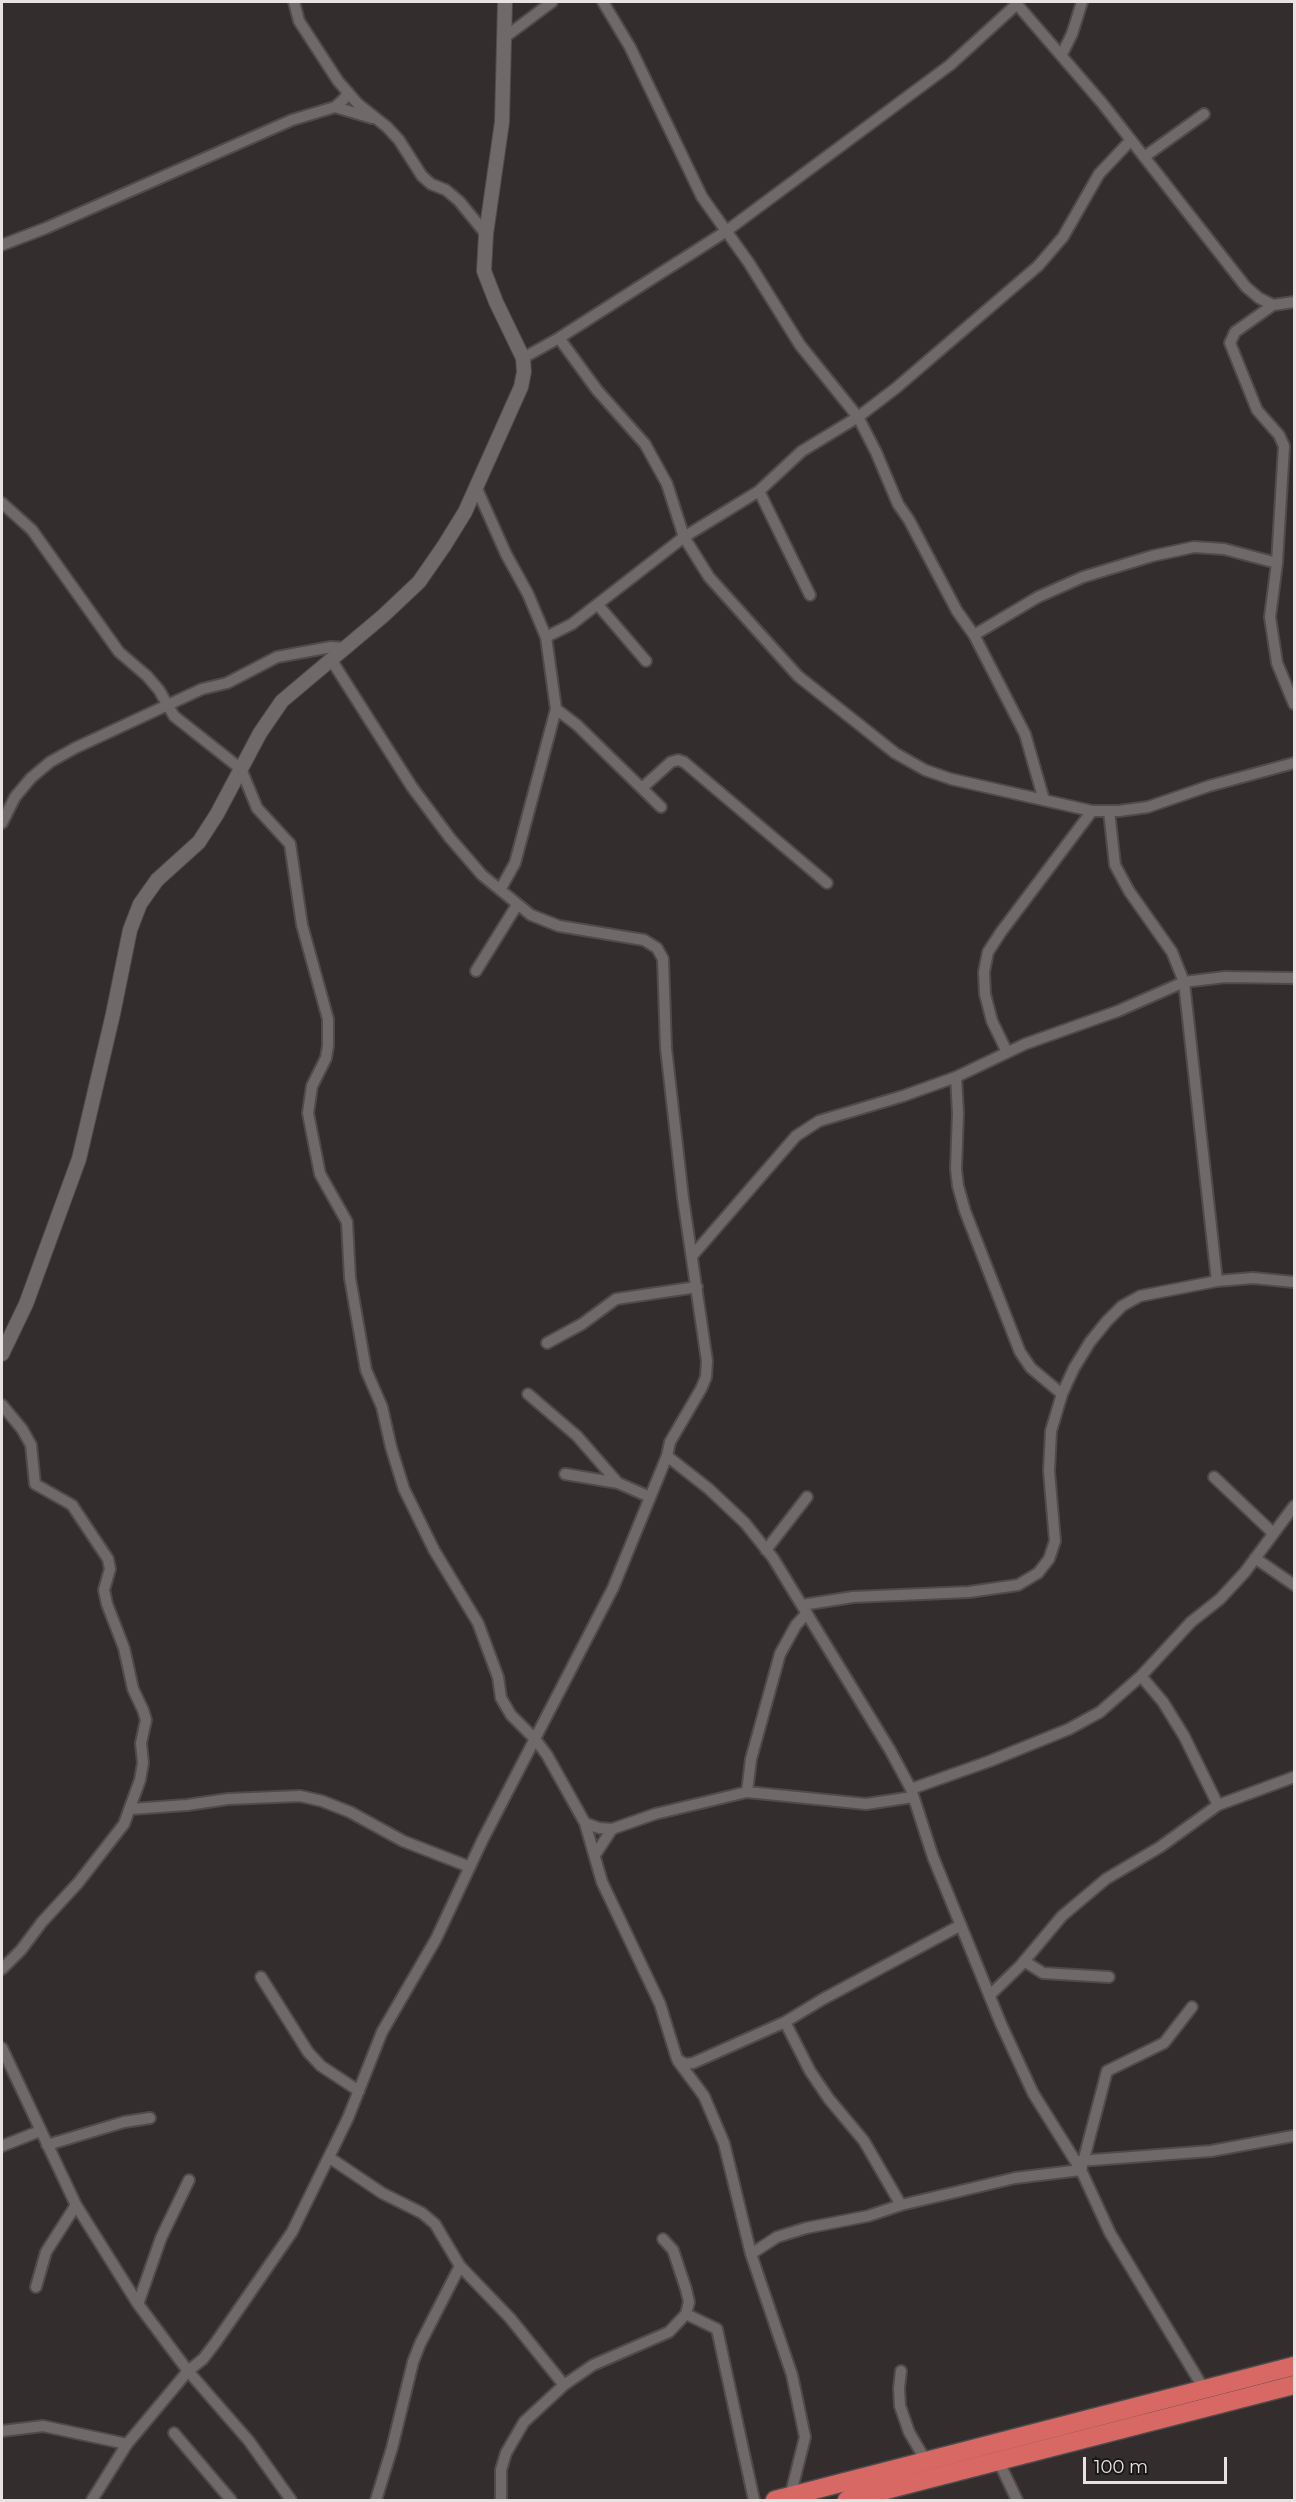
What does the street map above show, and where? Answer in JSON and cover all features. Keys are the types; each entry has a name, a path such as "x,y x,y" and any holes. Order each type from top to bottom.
{"highway":[{"path":"782,2499 1294,2366"},
{"path":"847,2500 1294,2385"}],"street":[{"path":"294,2 299,21 348,92 358,104 387,127 399,140 422,176 431,184 446,190 459,201 486,234"},
{"path":"2,1354 26,1304 79,1159 130,930 140,904 157,880 199,842 218,814 260,733 282,701 347,648 419,582 444,546 477,489 522,387 523,358 484,271 486,234 502,122 506,37 505,2"},
{"path":"506,37 552,2"},
{"path":"603,2 630,47 702,197 749,263 800,345 858,417 898,504 909,520 957,610 974,635 1026,734 1044,800"},
{"path":"1062,54 1072,34 1082,2"},
{"path":"523,358 559,338 725,232 950,65 1016,3 1062,54 1246,286 1259,298 1273,305"},
{"path":"2,245 46,228 292,120 334,107 344,99 348,92"},
{"path":"334,107 376,119"},
{"path":"1144,157 1204,114"},
{"path":"546,637 572,624 684,537 759,491 802,451 858,417 896,388 1038,266 1063,237 1099,174 1131,140"},
{"path":"1294,302 1273,305 1235,333 1230,343 1257,410 1279,435 1284,446 1277,563 1270,617 1277,663 1294,704"},
{"path":"559,338 597,390 645,444 667,484 684,537 709,577 798,676 895,753 925,770 942,776 1092,811 1109,812 1148,807 1209,786 1293,767"},
{"path":"477,489 506,554 528,594 546,637 556,709 515,863 500,890"},
{"path":"759,491 810,595"},
{"path":"2,503 32,530 119,652 147,676 159,690 174,716 241,769 257,808 290,844 302,925 328,1019 326,1058 312,1086 308,1113 320,1174 347,1222 350,1278 366,1370 382,1407 404,1489 434,1550 478,1623 498,1677 501,1698 510,1715 547,1755 585,1823 602,1882 660,2004 677,2059 704,2096 724,2143 751,2254 792,2375 805,2438 782,2499"},
{"path":"974,635 1038,597 1083,577 1152,556 1194,547 1224,549 1277,563"},
{"path":"598,605 646,661"},
{"path":"2,823 15,797 31,778 50,762 167,705 202,689 227,683 277,657 331,647 347,648"},
{"path":"92,2500 128,2444 188,2371 203,2359 216,2342 292,2232 330,2158 382,2032 436,1939 470,1867 613,1588 667,1456 670,1442 706,1377 707,1361 682,1198 666,1048 663,959 657,948 644,940 560,926 531,915 482,875 450,838 412,787 332,661"},
{"path":"556,709 577,725 661,807"},
{"path":"642,788 671,762 678,760 684,762 827,883"},
{"path":"1007,1052 992,1021 985,994 984,972 988,952 1000,932 1092,811"},
{"path":"1109,812 1114,865 1129,891 1172,952 1184,982 1218,1281"},
{"path":"476,971 517,904"},
{"path":"692,1256 806,1128 819,1121 903,1096 956,1077 1051,1033 1118,1011 1184,982 1225,977 1294,978"},
{"path":"956,1077 958,1113 956,1169 965,1211 1020,1352 1032,1368 1062,1394"},
{"path":"747,1792 751,1759 780,1654 804,1609 853,1597 969,1592 1018,1585 1038,1573 1048,1559 1055,1541 1049,1471 1051,1431 1062,1394 1090,1342 1122,1306 1140,1296 1218,1281 1253,1278 1294,1282"},
{"path":"547,1343 582,1324 616,1299 697,1287"},
{"path":"528,1394 577,1436 618,1483"},
{"path":"2,1405 31,1444 35,1484 72,1505 108,1559 110,1569 104,1590 124,1648 133,1689 146,1720 141,1743 143,1763 140,1780 124,1824 78,1883 2,1970"},
{"path":"667,1456 709,1489 745,1523 766,1550 890,1750 912,1793 933,1857 1033,2093 1080,2164 1110,2233 1204,2389"},
{"path":"565,1474 618,1483 650,1497"},
{"path":"1214,1477 1273,1533"},
{"path":"766,1550 807,1497"},
{"path":"585,1823 599,1828 612,1829 655,1814 747,1792 866,1803 912,1793 1069,1729 1100,1712 1141,1676 1191,1622 1220,1599 1256,1557 1294,1506"},
{"path":"1256,1557 1294,1585"},
{"path":"1141,1676 1168,1711 1218,1805"},
{"path":"990,1995 1024,1961 1062,1916 1106,1880 1160,1847 1218,1805 1294,1777"},
{"path":"131,1809 187,1806 228,1799 300,1796 322,1801 350,1812 403,1841 470,1867"},
{"path":"595,1855 612,1829"},
{"path":"677,2059 685,2064 693,2063 785,2022 823,1999 961,1925"},
{"path":"1024,1961 1043,1973 1109,1977"},
{"path":"261,1977 308,2052 321,2066 359,2091"},
{"path":"1080,2164 1107,2071 1164,2043 1192,2007"},
{"path":"785,2022 810,2071 829,2099 864,2141 901,2205"},
{"path":"2,2049 76,2205 138,2304 188,2371 249,2441 291,2500"},
{"path":"47,2145 124,2122 150,2118"},
{"path":"2,2146 40,2131"},
{"path":"751,2254 777,2237 806,2228 868,2216 901,2205 1015,2178 1080,2164 1211,2151 1293,2136"},
{"path":"330,2158 381,2193 422,2213 435,2224 460,2266 510,2318 564,2385"},
{"path":"138,2304 161,2238 189,2180"},
{"path":"36,2287 46,2252 76,2205"},
{"path":"501,2500 501,2470 506,2453 524,2422 564,2385 593,2365 669,2332 686,2314 689,2302 686,2289 673,2250 663,2239"},
{"path":"376,2500 392,2448 413,2362 460,2266"},
{"path":"686,2314 717,2329 754,2500"},
{"path":"901,2371 900,2406 909,2432 926,2461"},
{"path":"2,2431 43,2426 128,2444"},
{"path":"174,2433 231,2500"},
{"path":"999,2462 1017,2500"}]}
